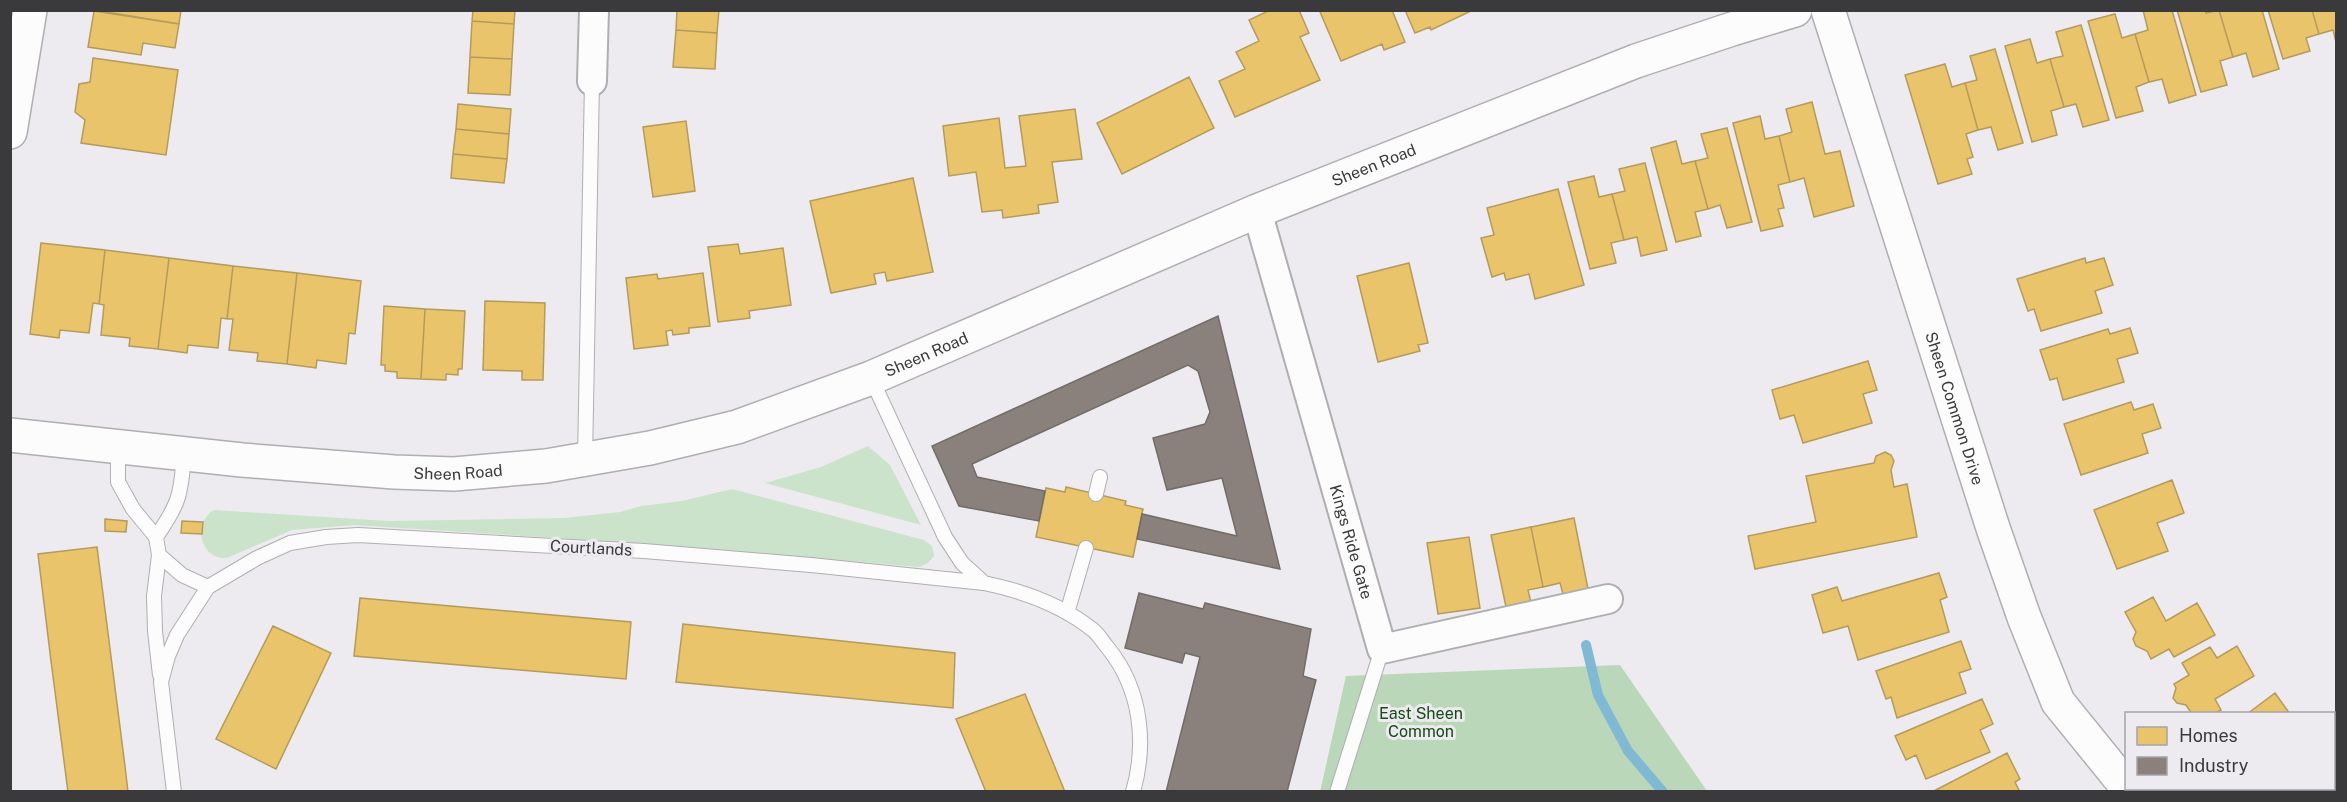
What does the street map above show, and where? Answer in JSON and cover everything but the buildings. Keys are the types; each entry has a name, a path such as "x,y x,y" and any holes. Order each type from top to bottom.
{"main road":[{"path":"10,132 30,10"},
{"name":"Sheen Road","path":"10,435 184,455 394,472 454,474 546,466 650,448 737,427 872,378 1257,211 1636,61 1795,10"},
{"name":"Sheen Common Drive","path":"1828,10 1993,528 2024,617 2058,702 2125,784"}],"street":[{"path":"592,81 594,10"},
{"name":"Kings Ride Gate","path":"1257,211 1382,649"},
{"path":"1382,649 1608,599"}],"lane":[{"path":"585,460 592,81"},
{"path":"872,378 945,537 962,563 984,583"},
{"name":"Courtlands","path":"118,448 118,482 133,509 156,537 159,555 156,575 155,631 174,792"},
{"path":"156,537 174,510 182,489 184,455"},
{"path":"1096,494 1100,477"},
{"name":"Courtlands","path":"161,682 177,635 208,587 257,558 290,543 326,537 358,535 656,552 984,583 1011,588 1067,613 1094,631 1116,658 1129,684 1138,712 1141,740 1139,769 1133,792"},
{"path":"1067,613 1086,548"},
{"path":"159,555 182,575 208,587"},
{"path":"1337,792 1382,649"}],"green space":[{"path":"868,446 890,465 921,525 765,483 821,467"},
{"path":"732,489 924,540 932,546 934,556 928,563 919,567 678,546 354,525 292,530 227,558 210,553 202,540 201,531 207,516 214,510 388,521 564,518 620,512"},
{"name":"East Sheen Common","path":"1620,665 1707,791 1320,792 1346,676"}],"waterway":[{"path":"1586,645 1598,695 1628,751 1663,792"}]}
